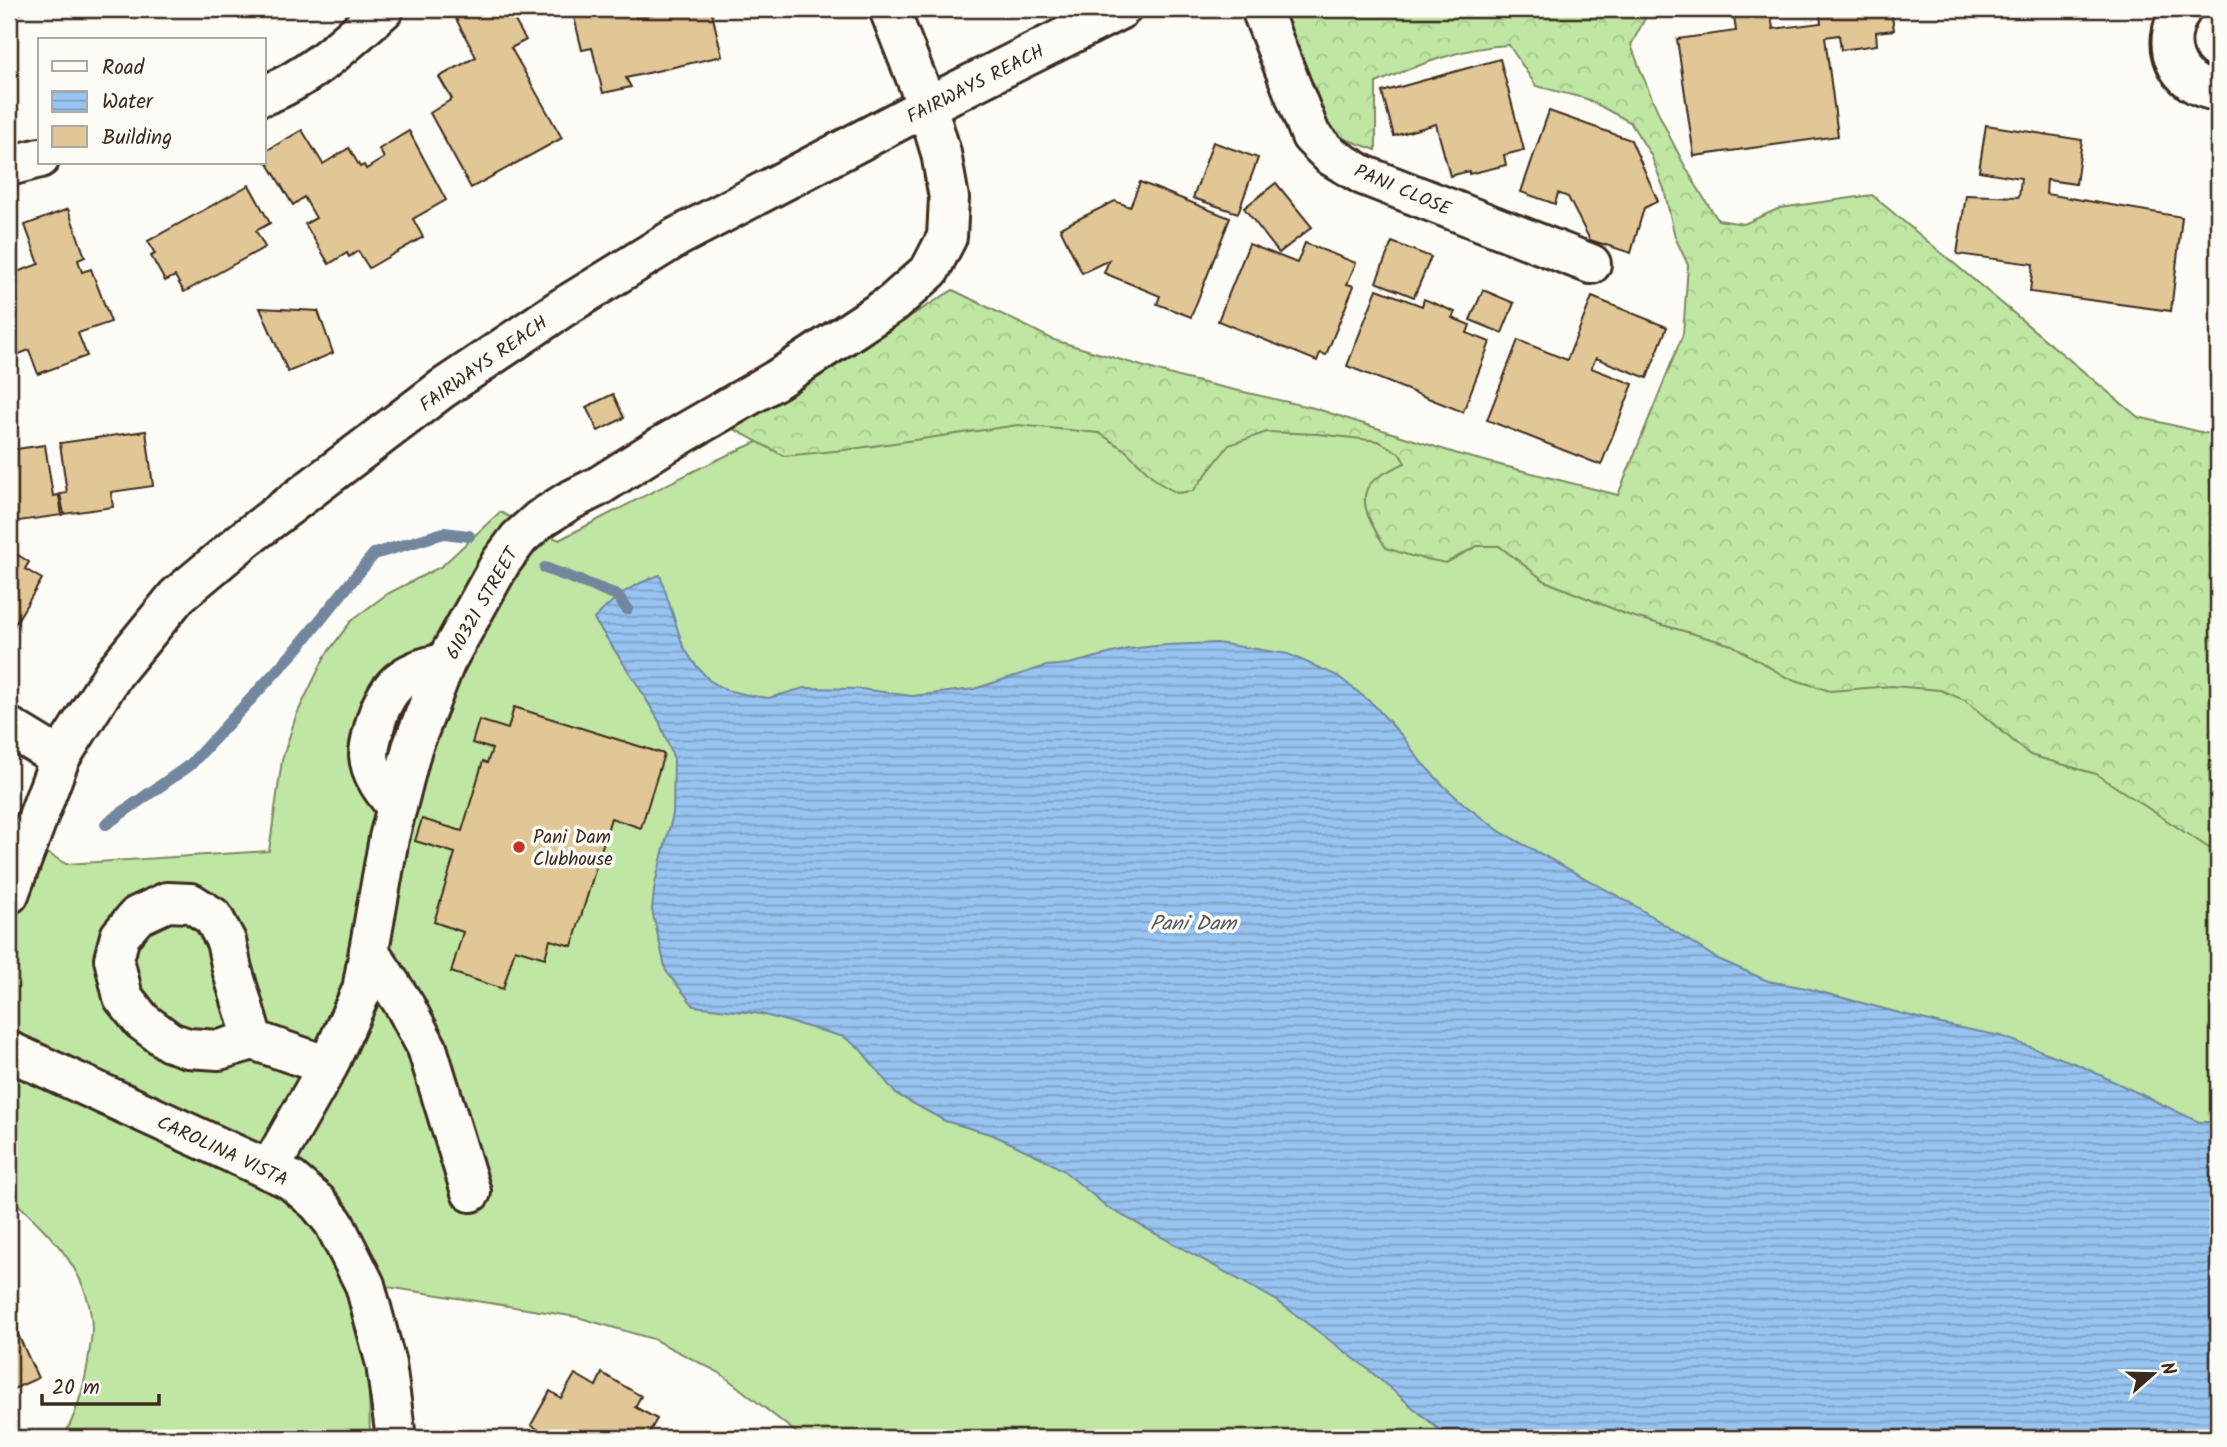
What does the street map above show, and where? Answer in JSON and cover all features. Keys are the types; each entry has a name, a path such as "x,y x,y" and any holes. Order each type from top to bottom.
{"street":[{"path":"266,94 334,54 384,9"},
{"name":"610321 STREET","path":"269,1170 328,1066 362,989 389,838 412,748 445,663 500,562 519,538 539,520 776,380 893,303 930,270 947,237 949,198 941,153 890,9"},
{"name":"FAIRWAYS REACH","path":"9,894 60,758 114,673 177,596 245,539 464,374 562,308 677,237 926,106 1121,9"},
{"name":"PANI CLOSE","path":"1261,9 1311,136 1331,156 1363,175 1591,264"},
{"path":"2182,9 2173,24 2170,41 2173,57 2181,72 2193,84 2218,91"},
{"path":"9,166 38,159"},
{"path":"9,727 60,758"},
{"path":"369,951 405,1006 427,1048 471,1192"},
{"path":"253,1040 328,1066"},
{"name":"CAROLINA VISTA","path":"9,1051 291,1180 318,1203 334,1223 365,1286 386,1364 396,1438"}],"green space":[{"path":"1276,9 1650,9 1631,45 1669,136 1718,220 1744,224 1780,208 1872,195 2138,417 2218,436 2218,854 2096,774 2030,755 1965,700 1940,690 1892,686 1830,691 1786,677 1732,645 1628,615 1545,581 1499,546 1477,546 1446,563 1386,548 1366,511 1365,494 1375,479 1405,463 1399,453 1378,441 1318,434 1267,432 1229,445 1193,491 1177,493 1159,483 1125,450 1099,433 1018,425 784,456 730,427 953,290 1054,340 1182,378 1314,408 1461,455 1618,495 1683,334 1688,265 1675,237 1664,189 1651,155 1630,122 1587,99 1536,86 1509,45 1492,46 1441,58 1376,83 1376,150 1323,131"},
{"path":"832,413 1333,422 2218,680 2218,1438 803,1438 720,1373 653,1339 577,1317 388,1287 350,1298 368,1348 370,1438 63,1438 82,1391 92,1329 90,1308 76,1271 53,1239 9,1196 9,830 66,864 269,851 282,760 296,716 325,656 352,620 387,594 442,566 500,512 559,540 727,455"}],"water":[{"name":"Pani Dam","path":"660,575 683,646 694,663 709,680 726,690 753,696 769,698 804,688 861,689 912,696 974,689 1046,666 1069,664 1128,649 1166,645 1217,643 1288,654 1338,676 1374,705 1445,787 1501,832 1634,905 1716,958 1768,981 1806,988 1941,1024 2001,1036 2079,1065 2199,1122 2218,1122 2218,1438 1449,1438 1364,1366 1276,1300 1107,1207 1064,1171 1040,1157 993,1135 945,1121 896,1094 860,1049 844,1037 761,1014 694,1006 666,971 652,910 655,883 673,814 674,759 659,721 594,619 624,592"}],"building":[{"path":"15,9 33,9 17,15"},
{"path":"475,9 508,9 526,40 511,48 562,138 471,188 430,113 452,99 439,77 476,57 456,19"},
{"path":"572,9 634,9 636,18 677,9 711,9 722,56 626,78 631,87 603,93 592,48 582,50"},
{"path":"1733,9 1770,9 1773,29 1821,23 1819,9 1891,9 1894,30 1876,32 1877,45 1841,50 1839,35 1825,37 1838,136 1694,156 1677,39 1736,31"},
{"path":"1500,59 1524,150 1504,155 1506,165 1450,176 1436,124 1394,136 1382,92"},
{"path":"1549,111 1631,140 1658,201 1644,208 1631,253 1590,240 1568,197 1558,193 1555,204 1521,192"},
{"path":"1986,125 2082,140 2076,184 2047,180 2046,194 2182,217 2171,311 2030,292 2033,264 1957,254 1966,195 2019,197 2021,178 1979,171"},
{"path":"302,130 323,164 349,148 360,167 364,165 366,169 384,158 379,149 409,131 446,200 413,219 423,237 369,268 358,251 349,257 347,253 329,264 305,224 316,218 304,197 293,205 266,160 266,151"},
{"path":"1213,142 1258,158 1238,213 1193,198"},
{"path":"1140,182 1230,218 1191,317 1157,304 1160,296 1104,273 1109,260 1082,273 1060,228 1115,201 1130,207"},
{"path":"1276,183 1312,227 1279,253 1244,208"},
{"path":"249,185 270,223 256,231 265,247 184,292 175,276 165,281 151,256 155,254 148,241"},
{"path":"68,209 85,257 78,260 82,272 91,269 111,322 78,333 87,356 38,374 29,350 9,358 9,287 18,284 14,273 39,264 25,225"},
{"path":"1392,242 1431,257 1414,297 1376,282"},
{"path":"1305,243 1356,263 1347,284 1354,286 1326,355 1320,353 1317,361 1218,321 1249,244 1297,263"},
{"path":"1377,289 1422,306 1424,299 1455,312 1452,318 1470,325 1467,333 1490,342 1463,412 1347,366"},
{"path":"1483,290 1514,303 1502,333 1470,320"},
{"path":"1592,297 1667,327 1647,378 1596,358 1591,368 1633,384 1601,465 1487,420 1518,340 1567,360"},
{"path":"260,308 318,311 333,353 288,372"},
{"path":"613,394 624,418 598,431 586,407"},
{"path":"146,431 153,486 111,492 113,507 64,514 60,494 67,493 60,443"},
{"path":"45,445 53,496 59,495 62,515 12,522 9,507 9,450"},
{"path":"9,549 29,562 25,569 42,579 9,634"},
{"name":"Pani Dam Clubhouse","path":"514,707 664,754 641,828 611,818 572,946 550,940 545,958 515,949 503,989 451,972 463,932 434,922 455,853 415,841 422,819 462,831 483,761 487,763 492,749 472,743 479,720 508,729"},
{"path":"9,1315 38,1378 9,1391"},
{"path":"602,1373 641,1396 635,1407 657,1419 646,1438 539,1438 542,1432 531,1425 550,1391 561,1398 575,1374 596,1386"}],"waterway":[{"path":"106,824 190,765 295,651 374,554 444,533 469,536"},
{"path":"545,568 617,595 627,609"}],"place":[{"name":"Pani Dam Clubhouse","path":"519,847"}]}
